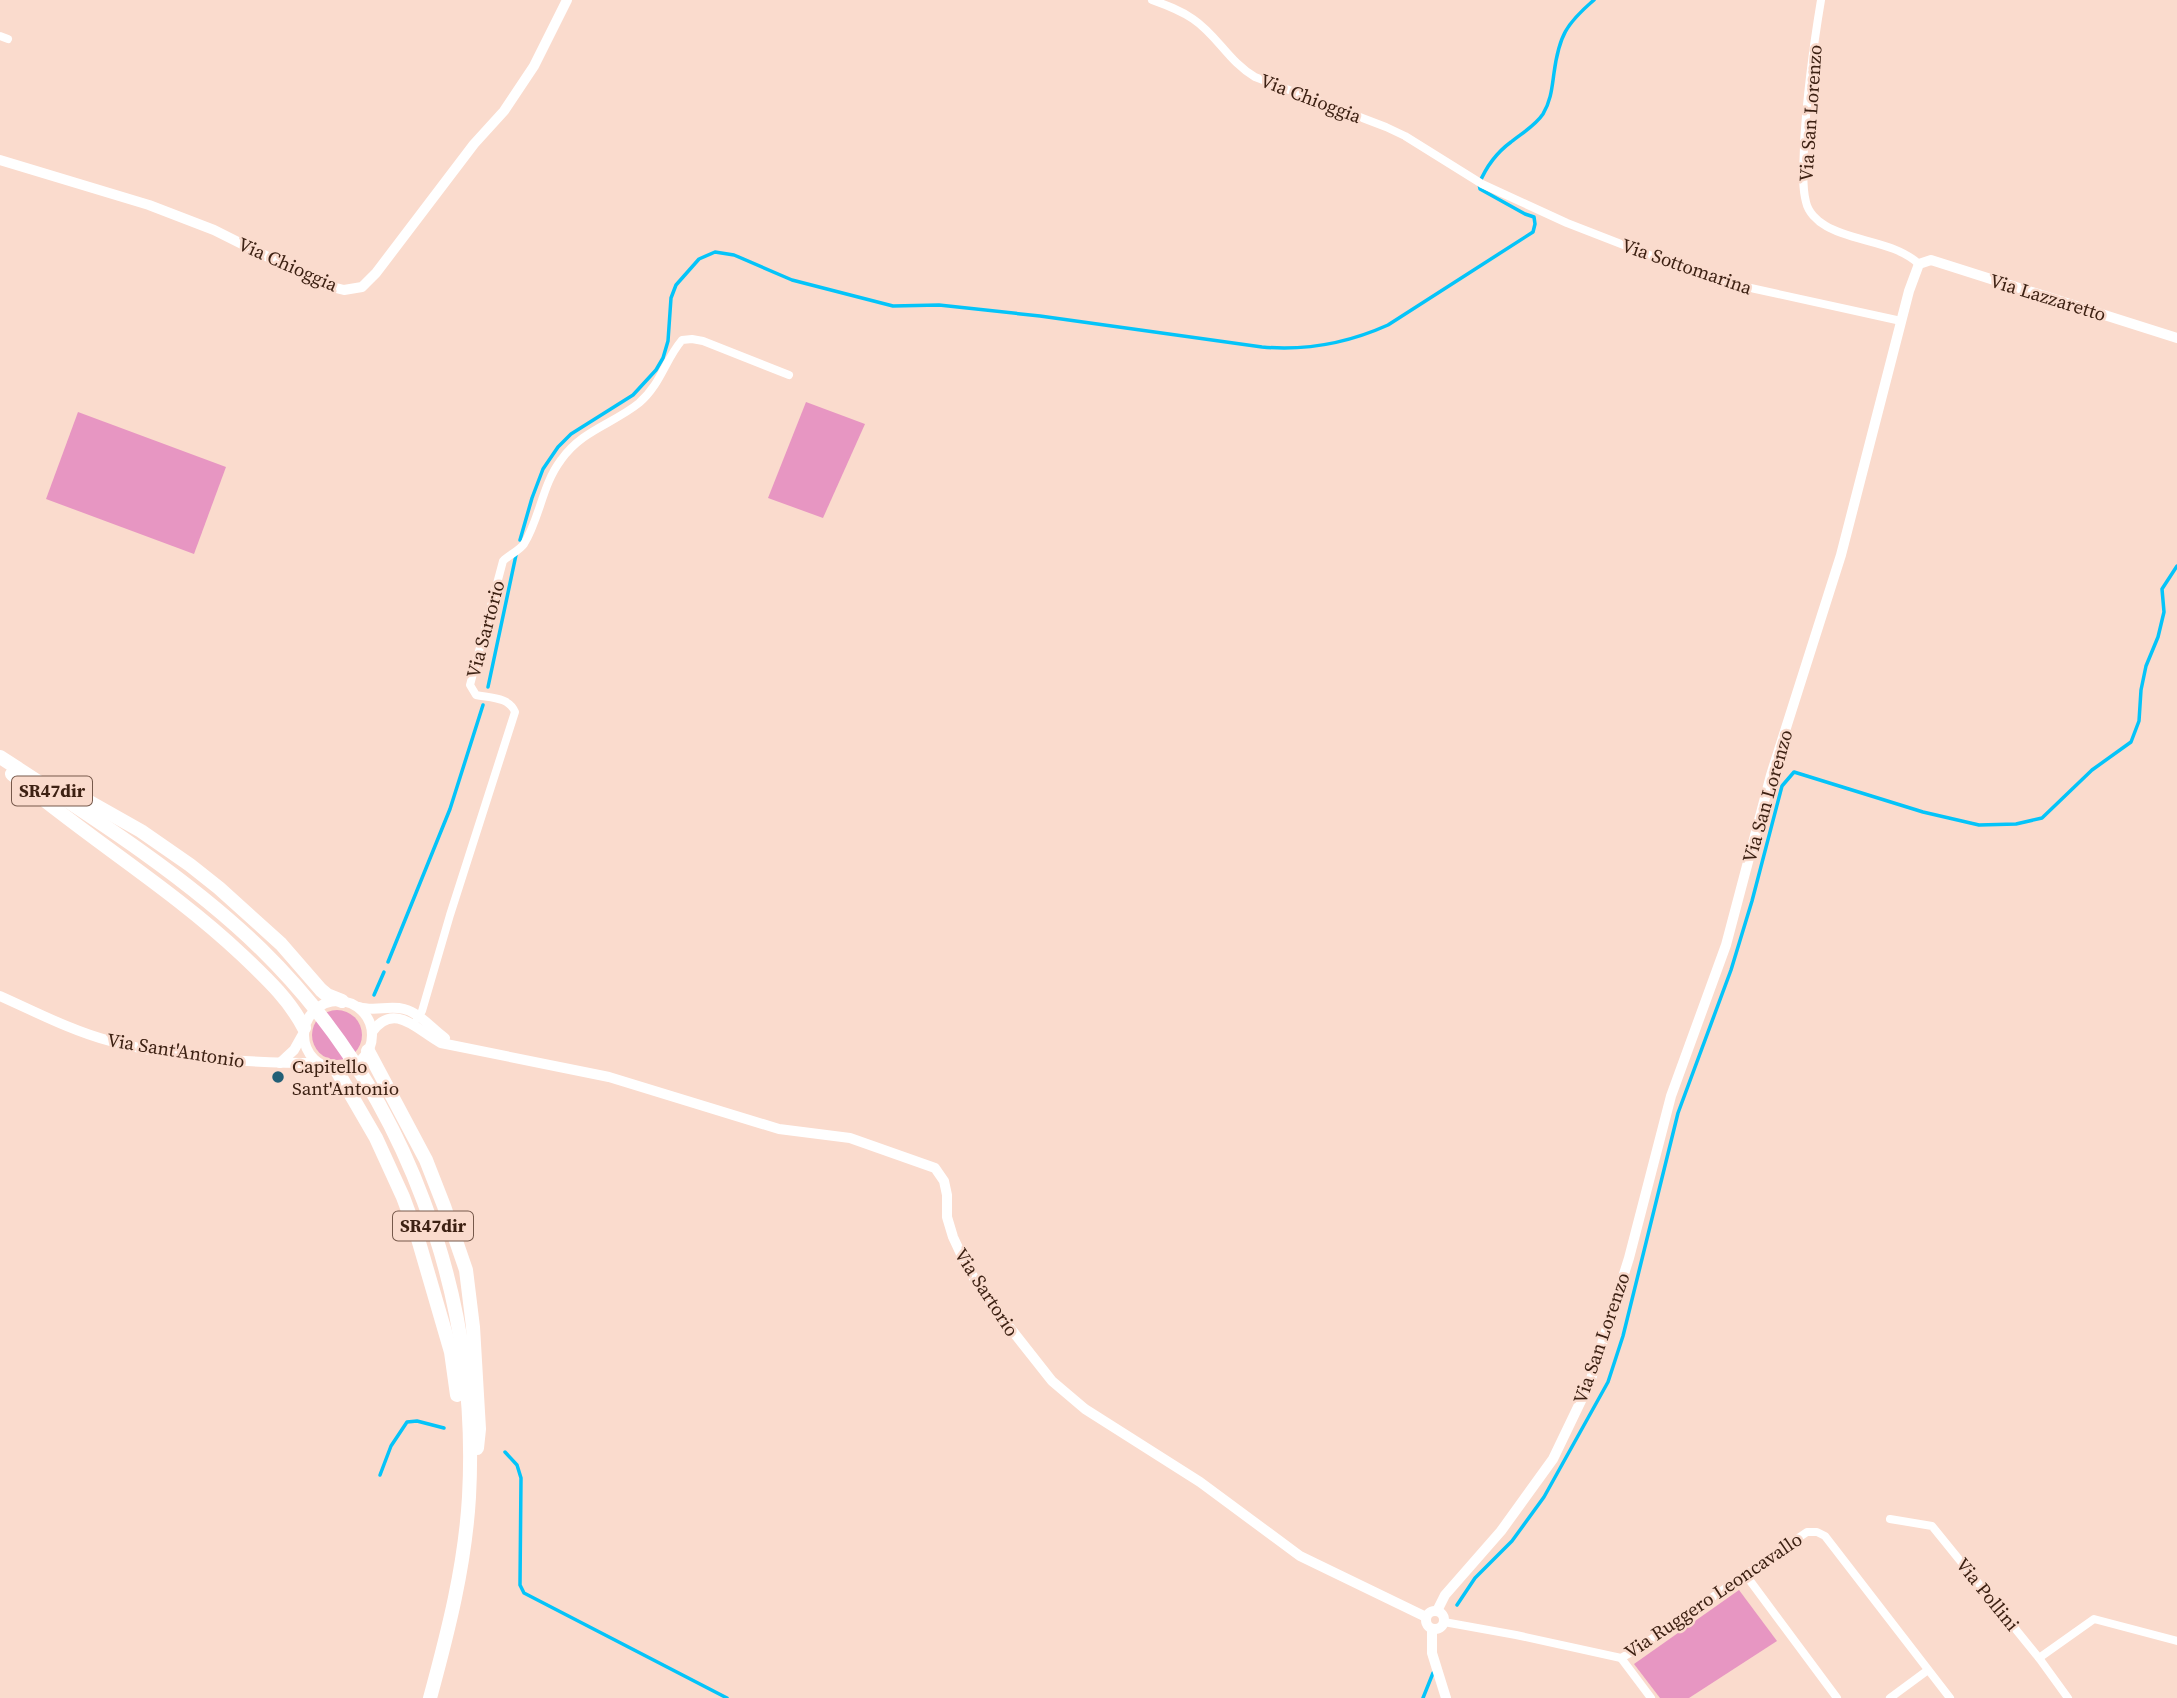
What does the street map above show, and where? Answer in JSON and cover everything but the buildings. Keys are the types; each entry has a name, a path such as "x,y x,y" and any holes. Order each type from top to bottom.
{"highway":[{"name":"SR47dir","path":"0,755 203,898 286,974 342,1044 381,1107 417,1184 443,1258 452,1296 467,1403 468,1497 464,1542 455,1598 430,1698"},
{"path":"0,755 141,831 190,865 281,944 321,990 342,1001"},
{"path":"0,764 59,813 222,936 276,989 298,1016 304,1031"},
{"path":"368,1051 426,1160 466,1270 473,1327 479,1429 468,1497"},
{"path":"336,1069 390,1167 412,1220 428,1269 451,1352 468,1497"}],"street":[{"name":"Via Chioggia","path":"0,160 149,205 214,230 324,285 344,290 362,287 376,273 474,144 503,111 534,66 566,0"},
{"name":"Via Chioggia","path":"1152,0 1172,7 1194,20 1236,64 1255,77 1387,127 1482,184"},
{"name":"Via San Lorenzo","path":"1431,1614 1445,1594 1501,1531 1553,1459 1590,1382 1629,1258 1671,1096 1726,944 1771,775 1840,555 1909,291 1919,264 1897,250 1827,227 1815,218 1806,204 1803,170 1806,118 1810,66 1821,0"},
{"name":"Via Sottomarina","path":"1482,184 1567,223 1697,272 1737,285 1901,321"},
{"name":"Via Lazzaretto","path":"1919,264 1931,260 2177,338"},
{"name":"Via Sartorio","path":"416,1020 515,712 512,705 505,701 476,695 470,685 503,561 523,547 546,489 561,460 590,431 617,417 644,397 659,381 675,348 682,340 703,341 789,375"},
{"name":"Via Sant'Antonio","path":"0,996 109,1041 224,1060 318,1063 336,1069"},
{"path":"280,1063 294,1050 314,1010 331,1001 342,1001 357,1007 367,1018 372,1032"},
{"name":"Via Sartorio","path":"357,1007 369,1010 387,1007 404,1009 416,1020 459,1047 610,1077 779,1129 850,1138 935,1168 944,1181 947,1217 967,1267 995,1309 1052,1381 1085,1409 1200,1482 1300,1556 1431,1614"},
{"path":"336,1069 355,1065 368,1051 372,1032 379,1022 391,1017 416,1020"},
{"path":"304,1031 307,1051 318,1063"},
{"name":"Via Pollini","path":"1890,1519 1932,1525 2068,1698"},
{"name":"Via Ruggero Leoncavallo","path":"1444,1622 1621,1658 1807,1532 1817,1532 1825,1536 1928,1670"},
{"path":"1745,1574 1837,1698"},
{"path":"1431,1614 1443,1616 1441,1627 1432,1629 1426,1624 1431,1614"},
{"path":"2039,1658 2094,1619 2177,1641"},
{"path":"1432,1629 1432,1653 1446,1698"},
{"path":"1621,1658 1651,1698"},
{"path":"1889,1698 1928,1670 1950,1698"}],"shaded area":[{"path":"806,402 865,424 823,518 768,498"},
{"path":"78,412 226,467 194,554 46,499"},
{"path":"337,1010 355,1017 362,1035 355,1053 337,1060 319,1053 312,1035 319,1017"},
{"path":"1739,1590 1777,1641 1689,1698 1660,1698 1634,1664"}],"waterway":[{"path":"520,540 543,469 571,434 633,395 656,370 668,341 671,298 676,285 699,259 715,252 734,255 792,280 893,306 939,305 1040,316 1262,347 1311,347 1358,337 1388,325 1533,232 1534,217 1480,189 1479,184 1496,156 1543,114 1551,94 1561,40 1570,24 1594,0"},
{"path":"488,687 516,555"},
{"path":"1457,1605 1475,1578 1512,1541 1544,1497 1608,1382 1623,1336 1678,1113 1731,970 1782,786 1794,772 1923,812 1979,825 2016,824 2042,818 2092,770 2131,742 2139,721 2146,666 2158,637 2164,612 2162,589 2177,566"},
{"path":"388,962 450,809 483,705"},
{"path":"374,995 384,972"},
{"path":"380,1475 391,1446 407,1422 417,1421 444,1428"},
{"path":"505,1452 517,1465 521,1478 520,1585 524,1593 727,1698"},
{"path":"1423,1698 1433,1673"}],"place":[{"name":"Capitello Sant'Antonio","path":"278,1077"}]}
